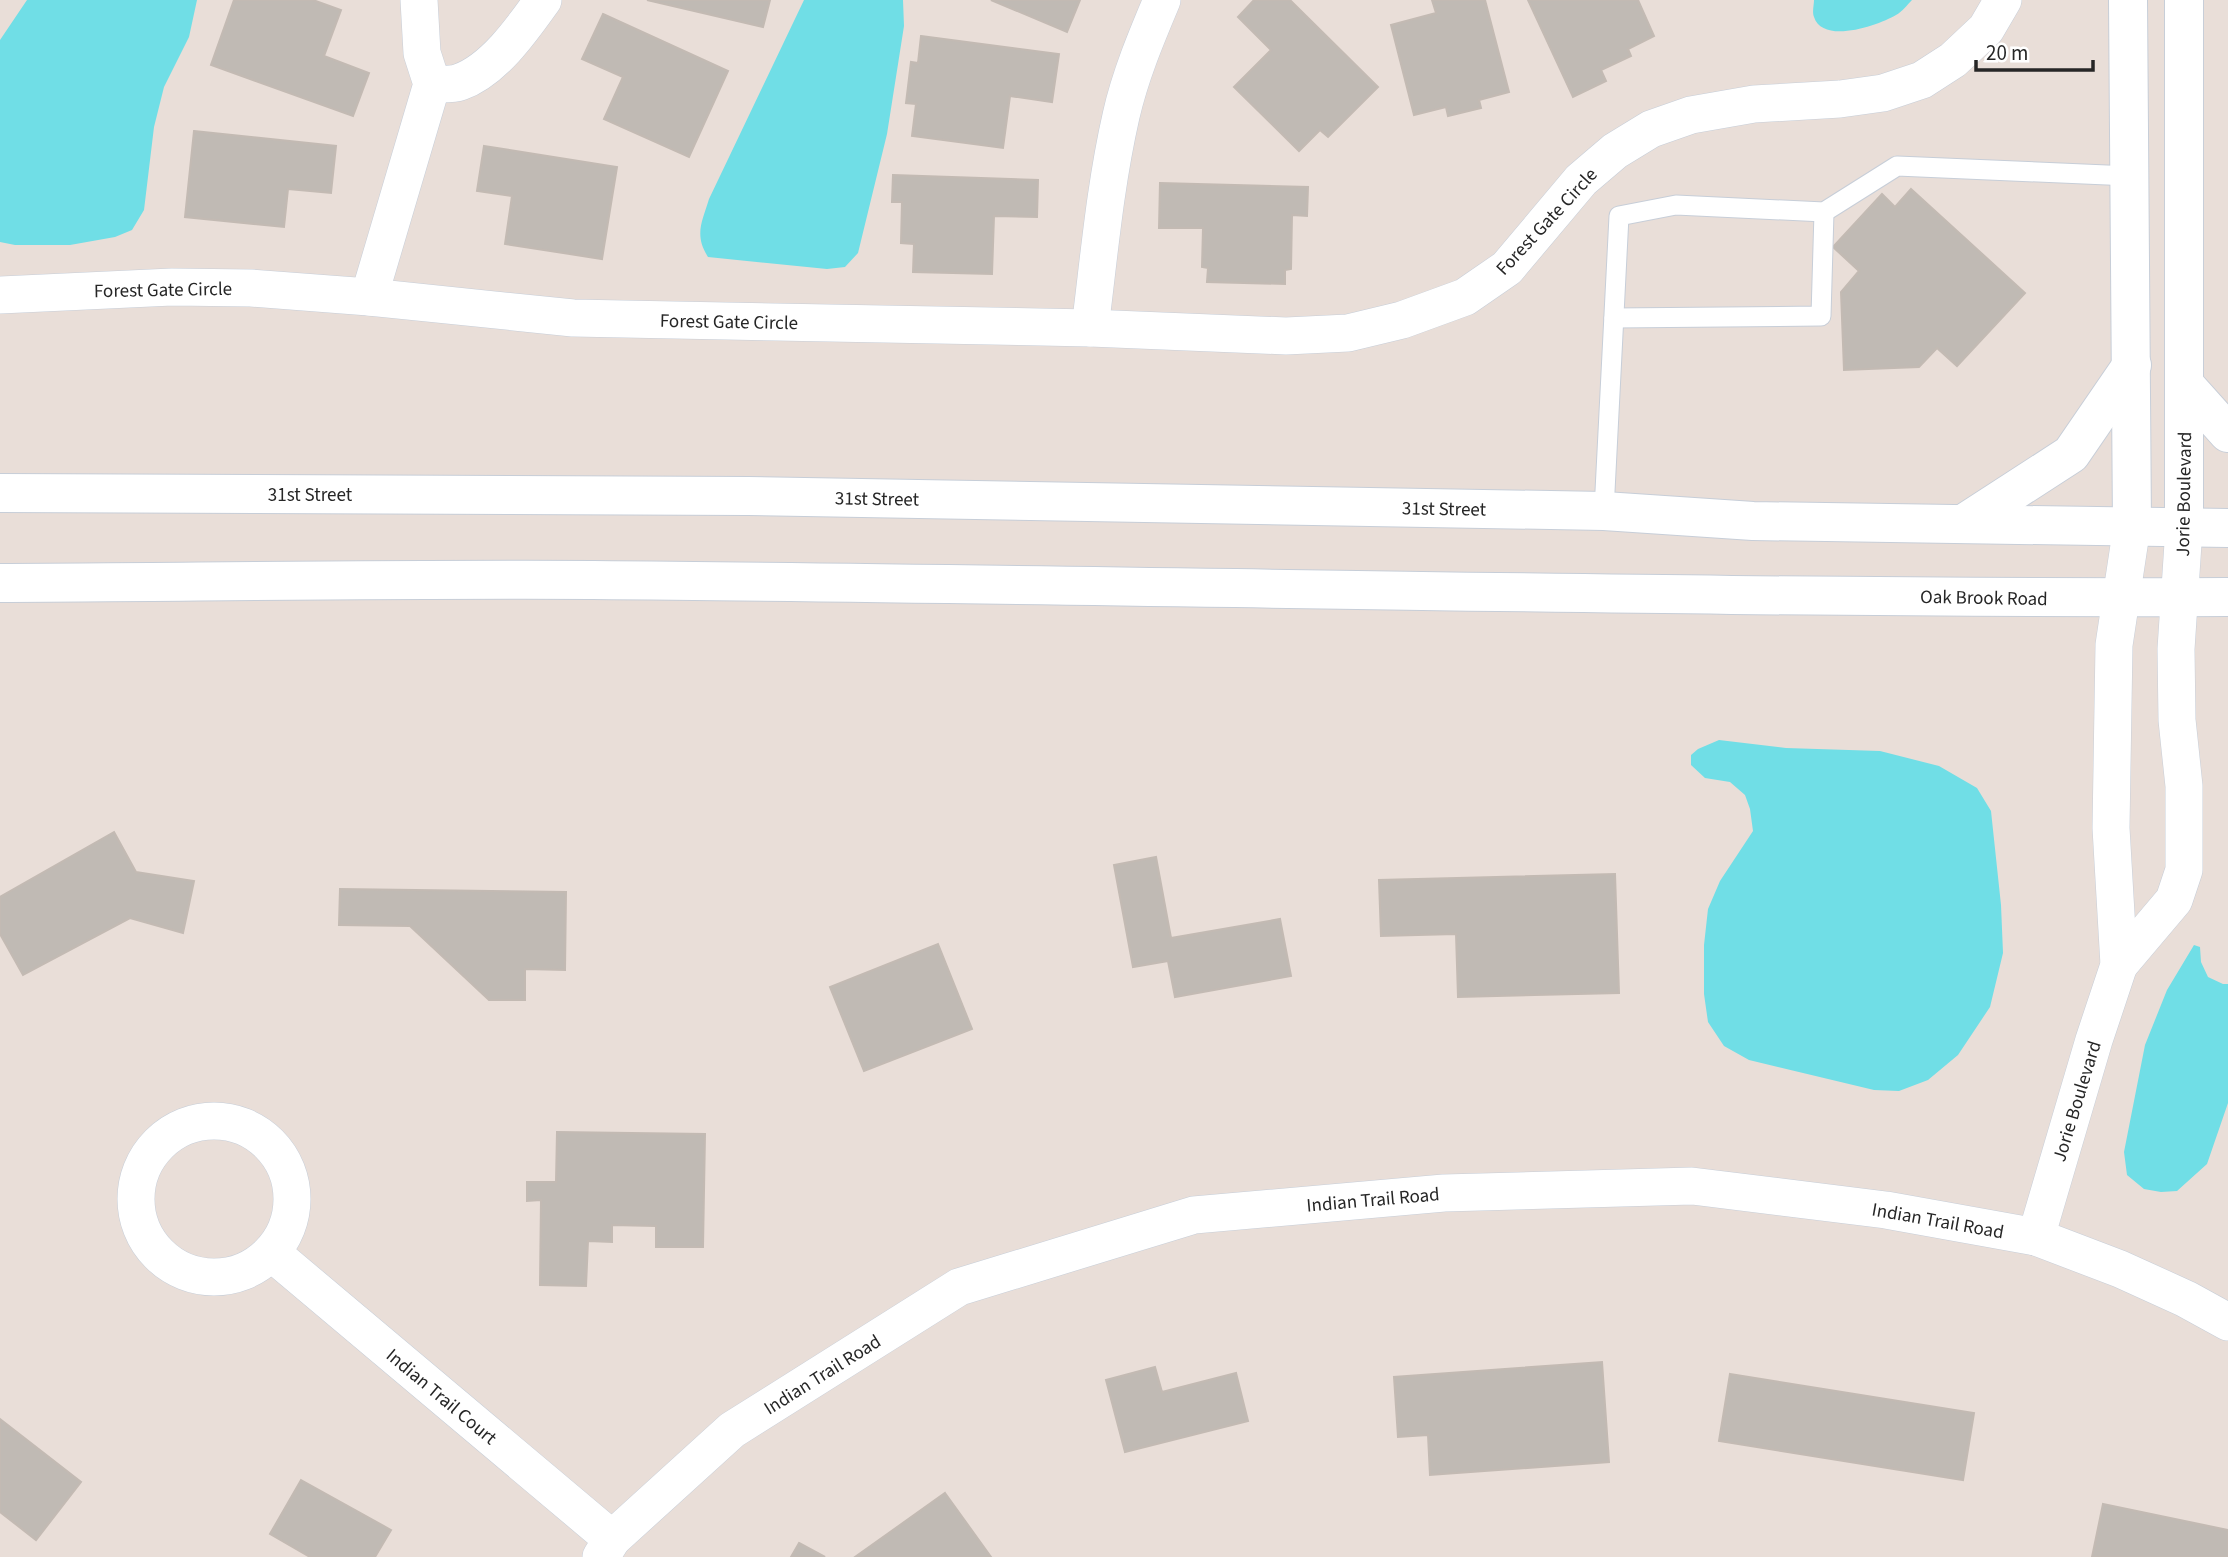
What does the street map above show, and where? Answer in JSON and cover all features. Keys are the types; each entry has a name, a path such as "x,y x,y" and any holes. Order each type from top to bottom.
{"main road":[{"name":"Jorie Boulevard","path":"2128,0 2133,526"},
{"name":"Jorie Boulevard","path":"2184,0 2184,527"},
{"path":"1963,524 2071,454 2132,365"},
{"path":"2185,385 2228,433"},
{"name":"31st Street","path":"0,493 734,495 1604,511 1753,521 1963,524"},
{"path":"1963,524 2228,528"},
{"name":"Oak Brook Road","path":"0,583 589,580 2123,599 2228,597"}],"street":[{"path":"369,297 432,84 422,53 419,0"},
{"path":"432,84 458,83 484,68 518,34 543,0"},
{"path":"1090,328 1108,186 1122,114 1143,45 1162,0"},
{"name":"Forest Gate Circle","path":"0,295 172,286 251,288 573,318 1090,328 1286,336 1348,334 1402,320 1465,297 1507,268 1581,180 1615,151 1651,129 1690,115 1754,104 1840,99 1883,93 1922,80 1953,60 1986,29 2003,0"},
{"name":"Jorie Boulevard","path":"2036,1237 2119,965 2111,828 2114,645 2133,526"},
{"name":"Jorie Boulevard","path":"2119,965 2174,900 2184,870 2184,786 2177,720 2176,649 2184,527"},
{"path":"204,1121 231,1123 257,1133 276,1152 289,1176 293,1203 286,1230 272,1253 252,1268 229,1276 205,1278 181,1271 161,1258 145,1239 136,1216 135,1192 141,1168 156,1145 178,1129 204,1121"},
{"name":"Indian Trail Road","path":"606,1548 732,1430 959,1287 1194,1215 1444,1193 1692,1186 1886,1210 2036,1237 2120,1269 2186,1299 2228,1322"},
{"name":"Indian Trail Court","path":"272,1253 606,1548"}],"lane":[{"path":"1604,511 1619,216 1676,205 1824,212 1896,166 2130,176"},
{"path":"1615,318 1821,316 1824,212"}],"water":[{"path":"27,0 197,0 189,37 164,87 154,127 144,210 132,230 115,237 70,245 15,245 0,242 0,40"},
{"path":"804,0 903,0 904,26 887,134 858,253 845,267 827,269 708,257 700,235 709,199"},
{"path":"1814,0 1912,0 1888,19 1865,27 1839,31 1828,30 1819,25 1813,15"},
{"path":"1719,740 1786,748 1880,751 1939,766 1977,788 1991,811 2003,953 1990,1007 1958,1055 1928,1080 1899,1091 1874,1090 1749,1060 1724,1046 1708,1022 1704,994 1704,945 1708,909 1720,881 1753,831 1745,795 1730,782 1705,778 1691,765 1691,755"},
{"path":"2194,945 2200,947 2201,962 2208,977 2228,984 2228,1103 2207,1164 2177,1191 2161,1192 2144,1189 2127,1175 2124,1152 2145,1045 2167,990"}],"building":[{"path":"234,0 313,0 341,10 324,56 369,73 353,116 211,65"},
{"path":"647,0 770,0 763,27"},
{"path":"991,0 1080,0 1067,32"},
{"path":"1254,0 1290,0 1378,87 1328,137 1320,130 1299,151 1234,87 1271,50 1238,17"},
{"path":"1432,0 1485,0 1509,92 1479,100 1481,108 1448,116 1446,107 1414,115 1391,25 1436,13"},
{"path":"1528,0 1638,0 1654,36 1628,49 1631,56 1601,70 1606,81 1573,97"},
{"path":"603,14 728,71 689,157 604,119 623,77 582,59"},
{"path":"921,36 1059,54 1052,102 1010,96 1003,148 912,136 916,104 906,103 911,62 918,63"},
{"path":"194,131 336,146 331,193 288,189 284,227 185,217"},
{"path":"484,146 617,167 602,259 505,244 512,196 477,191"},
{"path":"893,175 1038,180 1037,217 994,216 992,274 913,272 914,244 901,243 902,202 892,202"},
{"path":"1160,183 1308,187 1307,216 1292,215 1291,269 1285,270 1285,284 1207,282 1208,268 1202,267 1203,228 1159,228"},
{"path":"1911,189 2025,293 1957,366 1937,348 1919,367 1844,370 1841,292 1859,271 1833,247 1882,194 1895,207"},
{"path":"114,832 136,872 194,881 183,933 130,918 23,975 0,934 0,897"},
{"path":"1156,857 1171,938 1280,919 1291,976 1175,997 1168,961 1133,967 1114,865"},
{"path":"1615,874 1619,993 1458,997 1456,934 1381,936 1379,880"},
{"path":"340,889 566,892 565,970 525,969 525,1000 489,1000 410,926 339,925"},
{"path":"938,944 972,1029 864,1071 830,987"},
{"path":"557,1132 705,1134 703,1247 656,1247 656,1226 612,1225 612,1242 588,1241 586,1286 540,1285 541,1200 527,1201 527,1182 556,1182"},
{"path":"1602,1362 1609,1462 1430,1475 1428,1435 1398,1437 1394,1377"},
{"path":"1155,1367 1162,1392 1236,1373 1248,1421 1125,1452 1106,1380"},
{"path":"1730,1374 1974,1413 1963,1480 1719,1441"},
{"path":"0,1419 81,1482 36,1540 0,1512"},
{"path":"301,1480 391,1530 375,1557 310,1557 270,1534"},
{"path":"945,1493 991,1557 855,1557"},
{"path":"2103,1504 2228,1530 2228,1557 2092,1557"},
{"path":"799,1543 825,1557 791,1557"}]}
